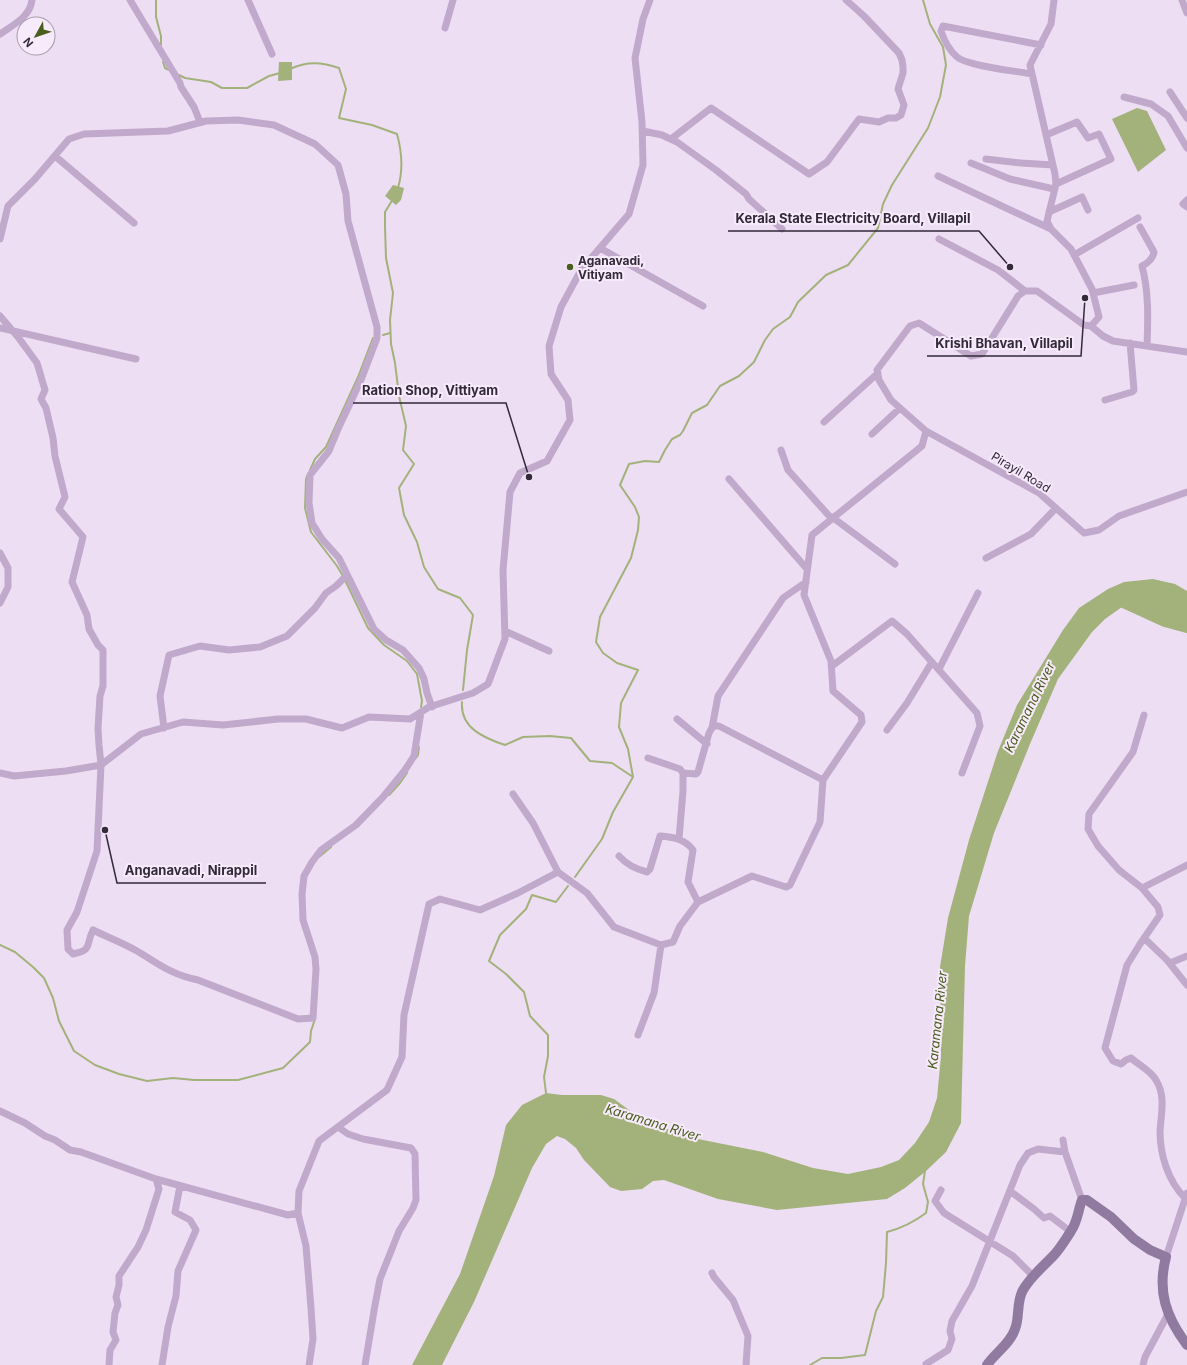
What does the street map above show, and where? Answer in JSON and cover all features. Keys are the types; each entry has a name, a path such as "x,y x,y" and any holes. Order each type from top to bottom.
{"street":[{"path":"1,31 21,19 31,8 32,0"},
{"path":"130,0 194,107 200,122"},
{"path":"248,0 272,54"},
{"path":"446,28 453,0"},
{"path":"0,773 14,776 66,771 101,765 141,734 183,722 223,725 278,719 306,719 342,728 369,718 410,719 432,707 473,692 488,684 505,639 503,570 510,492 520,474 547,461 570,420 568,400 550,374 549,346 561,307 581,270 629,214 643,165 643,131 635,58 643,20 650,0"},
{"path":"674,140 711,108 809,174 827,162 859,119 879,122 888,118 896,118 901,115 904,105 898,89 903,73 902,60 898,53 864,16 846,0"},
{"path":"1051,229 1047,221 1055,186 1053,165 1030,65 1052,24 1054,0"},
{"path":"1182,0 1187,13"},
{"path":"1032,74 966,62 958,58 949,48 941,31 943,26 1040,45"},
{"path":"1170,92 1186,114"},
{"path":"1124,97 1151,104 1168,116 1187,148"},
{"path":"0,239 8,206 69,139 84,134 168,131 206,121 238,120 274,125 315,144 338,165 346,194 348,221 377,327 377,338 329,451 310,475 309,504 312,523 322,539 339,558 374,629 386,640 403,650 419,668 424,679 432,707"},
{"path":"971,163 1010,179 1055,186 1111,159 1098,134 1088,138 1077,122 1046,135"},
{"path":"643,131 662,135 674,140 716,170 746,194 782,229"},
{"path":"55,156 134,222"},
{"path":"986,159 1053,165"},
{"path":"938,176 1051,229 1071,248 1093,293 1099,317 1092,326"},
{"path":"1049,212 1082,197 1088,210"},
{"path":"1187,200 1183,204 1187,207"},
{"path":"1074,255 1138,218"},
{"path":"1140,227 1154,252 1148,263 1142,266 1146,278 1148,312 1147,346"},
{"path":"939,239 998,270 1026,291"},
{"path":"600,248 703,306"},
{"path":"1093,293 1134,285"},
{"path":"824,422 878,373 877,370 910,326 919,323 971,356 982,354 1018,296 1026,291 1038,291 1084,325 1092,326 1103,336 1113,341 1187,352"},
{"path":"0,316 32,354 37,363 46,390 41,399 46,408 65,498 59,509 82,537 72,582 87,615 89,629 98,645 103,650 103,686 100,696 98,729 98,745 101,765 96,851 77,912 67,930 68,949 72,954 84,952 87,948 92,930 136,951 162,968 183,977 198,980 298,1019 313,1018 316,968 315,957 303,920 302,894 304,876 321,850 356,825 383,797 405,770 414,756 421,712"},
{"path":"0,328 136,359"},
{"path":"1105,400 1132,392 1134,390 1130,343"},
{"name":"Pirayil Road","path":"878,373 879,380 891,400 926,431 1039,493 1084,533 1099,530 1119,516 1187,492"},
{"path":"872,434 900,408"},
{"path":"513,794 532,823 558,872 587,893 614,927 661,944 673,942 680,926 698,902 752,876 786,887 790,885 820,822 823,780 862,722 862,715 833,692 832,661 804,595 812,535 922,446 926,431"},
{"path":"781,450 788,470 832,518 895,564"},
{"path":"729,479 807,569"},
{"path":"986,558 1031,534 1056,508"},
{"path":"0,552 8,568 8,587 0,604"},
{"path":"164,728 160,696 169,655 200,646 229,650 260,647 287,636 315,608 326,593 347,575"},
{"path":"683,773 696,774 698,772 712,728 718,696 783,598 806,582"},
{"path":"939,669 978,592"},
{"path":"832,666 892,621 907,634 977,713 980,726 962,773"},
{"path":"505,631 549,651"},
{"path":"888,730 932,662"},
{"path":"1144,715 1133,752 1089,814 1088,829 1098,846 1119,870 1142,888 1158,907 1160,915 1127,965 1105,1048 1113,1061 1121,1064 1131,1058 1157,1081 1163,1106 1160,1132 1163,1160 1180,1193 1186,1200 1166,1257 1162,1282 1168,1314 1176,1330 1187,1345"},
{"path":"677,719 707,744"},
{"path":"712,728 713,726 719,726 823,780"},
{"path":"648,758 680,769 683,773 679,839"},
{"path":"619,856 624,862 637,870 647,872 650,869 660,836 672,837 688,843 693,850 688,882 698,902"},
{"path":"1142,888 1187,865"},
{"path":"309,1365 313,1340 306,1246 298,1213 299,1191 319,1141 387,1090 402,1057 404,1015 429,904 440,899 480,910 518,893 558,872"},
{"path":"1144,938 1170,963 1187,984"},
{"path":"638,1035 654,993 661,944"},
{"path":"1170,963 1187,956"},
{"path":"0,1111 55,1140 70,1150 81,1152 180,1186 288,1215 298,1213"},
{"path":"338,1127 348,1134 363,1139 411,1148 415,1154 416,1200 413,1208 399,1231 380,1279 374,1305 365,1365"},
{"path":"987,1365 992,1357 1009,1340 1016,1329 1018,1304 1022,1292 1033,1276 1056,1253 1076,1223 1082,1200 1065,1152 1063,1140"},
{"path":"926,1364 948,1350 952,1339 950,1331 952,1321 972,1286 1020,1165 1028,1153 1038,1149 1065,1152"},
{"path":"108,1365 110,1350 116,1340 114,1332 115,1313 118,1305 116,1297 119,1285 119,1276 138,1247 146,1230 159,1189 156,1179"},
{"path":"162,1365 168,1327 176,1296 178,1271 196,1230 190,1220 175,1212 180,1186"},
{"path":"941,1190 935,1202 944,1213 1013,1256 1033,1276"},
{"path":"1010,1191 1044,1218 1050,1216 1071,1232"},
{"path":"1082,1200 1087,1200 1110,1217 1134,1239 1150,1250 1166,1257"},
{"path":"712,1273 733,1300 748,1336 746,1365"},
{"path":"1143,1365 1145,1357 1168,1314"}],"water":[{"path":"279,62 292,62 292,80 278,81"},
{"path":"1137,108 1147,111 1166,150 1138,172 1112,119"},
{"path":"393,185 404,188 401,200 396,205 385,196"},
{"path":"1153,579 1175,584 1187,591 1187,633 1137,604 1122,607 1105,619 1092,632 1058,679 994,833 969,916 965,966 961,1123 946,1152 905,1188 887,1199 777,1210 718,1199 664,1180 653,1181 642,1189 621,1191 610,1187 584,1160 576,1148 565,1139 557,1136 546,1144 532,1168 474,1302 442,1365 412,1365 460,1274 494,1176 506,1125 522,1105 546,1093 562,1095 601,1095 614,1099 644,1121 693,1138 763,1152 813,1168 848,1174 881,1167 899,1160 915,1143 929,1122 937,1098 941,1056 940,967 948,918 969,840 998,751 1017,705 1063,630 1079,608 1108,589 1124,582"}],"waterway":[{"path":"156,0 156,17 161,36 161,45"},
{"path":"633,777 628,749 619,727 621,703 638,670 617,663 603,653 596,642 600,617 631,558 638,530 639,517 635,507 620,485 629,464 645,461 659,462 672,439 680,435 683,431 692,413 707,405 720,386 739,376 754,362 765,340 773,329 790,317 798,302 826,275 848,265 878,228 883,204 892,185 928,128 940,97 946,65 943,47 930,24 923,0"},
{"path":"163,62 165,68 169,70"},
{"path":"290,69 296,66 314,63 327,64 339,68 346,89 339,118 372,125 397,134 401,161 401,175 398,188"},
{"path":"179,75 185,78 211,82 222,88 247,88 269,76 280,73"},
{"path":"393,199 385,212 386,258 393,293 390,320 391,344 399,396 406,426 403,450 414,464 399,488 404,515 417,542 424,567 438,589 460,598 473,615 467,650 463,690"},
{"path":"383,335 390,333"},
{"path":"310,470 315,459 326,447 358,377 373,338"},
{"path":"307,476 305,508 311,532 343,576"},
{"path":"345,580 368,628 384,645 407,661 417,674 422,701 421,707"},
{"name":"Karamana River","path":"1117,599 1165,621 1187,627"},
{"path":"462,702 462,711 469,725 475,731 489,739 505,745 523,737 550,736 571,738 590,761 612,763 633,777 613,812 602,839 575,877"},
{"path":"416,758 419,747"},
{"path":"389,795 407,773"},
{"path":"319,857 331,847"},
{"path":"546,1093 544,1077 548,1056 548,1035 530,1016 524,992 506,974 489,961 500,935 526,909 532,895 556,902 568,886"},
{"path":"0,945 15,952 44,978 53,998 59,1021 74,1051 95,1065 119,1074 147,1081 173,1078 194,1080 238,1080 283,1068 310,1042 311,1031 315,1019"},
{"path":"810,1365 822,1358 841,1358 865,1355 876,1311 883,1297 887,1232 898,1229 926,1213 928,1202 923,1184 925,1171"}],"place":[{"name":"Aganavadi, Vitiyam","path":"570,267"},
{"name":"Kerala State Electricity Board, Villapil","path":"1010,267"},
{"name":"Krishi Bhavan, Villapil","path":"1085,298"},
{"name":"Ration Shop, Vittiyam","path":"529,477"},
{"name":"Anganavadi, Nirappil","path":"105,830"}]}
